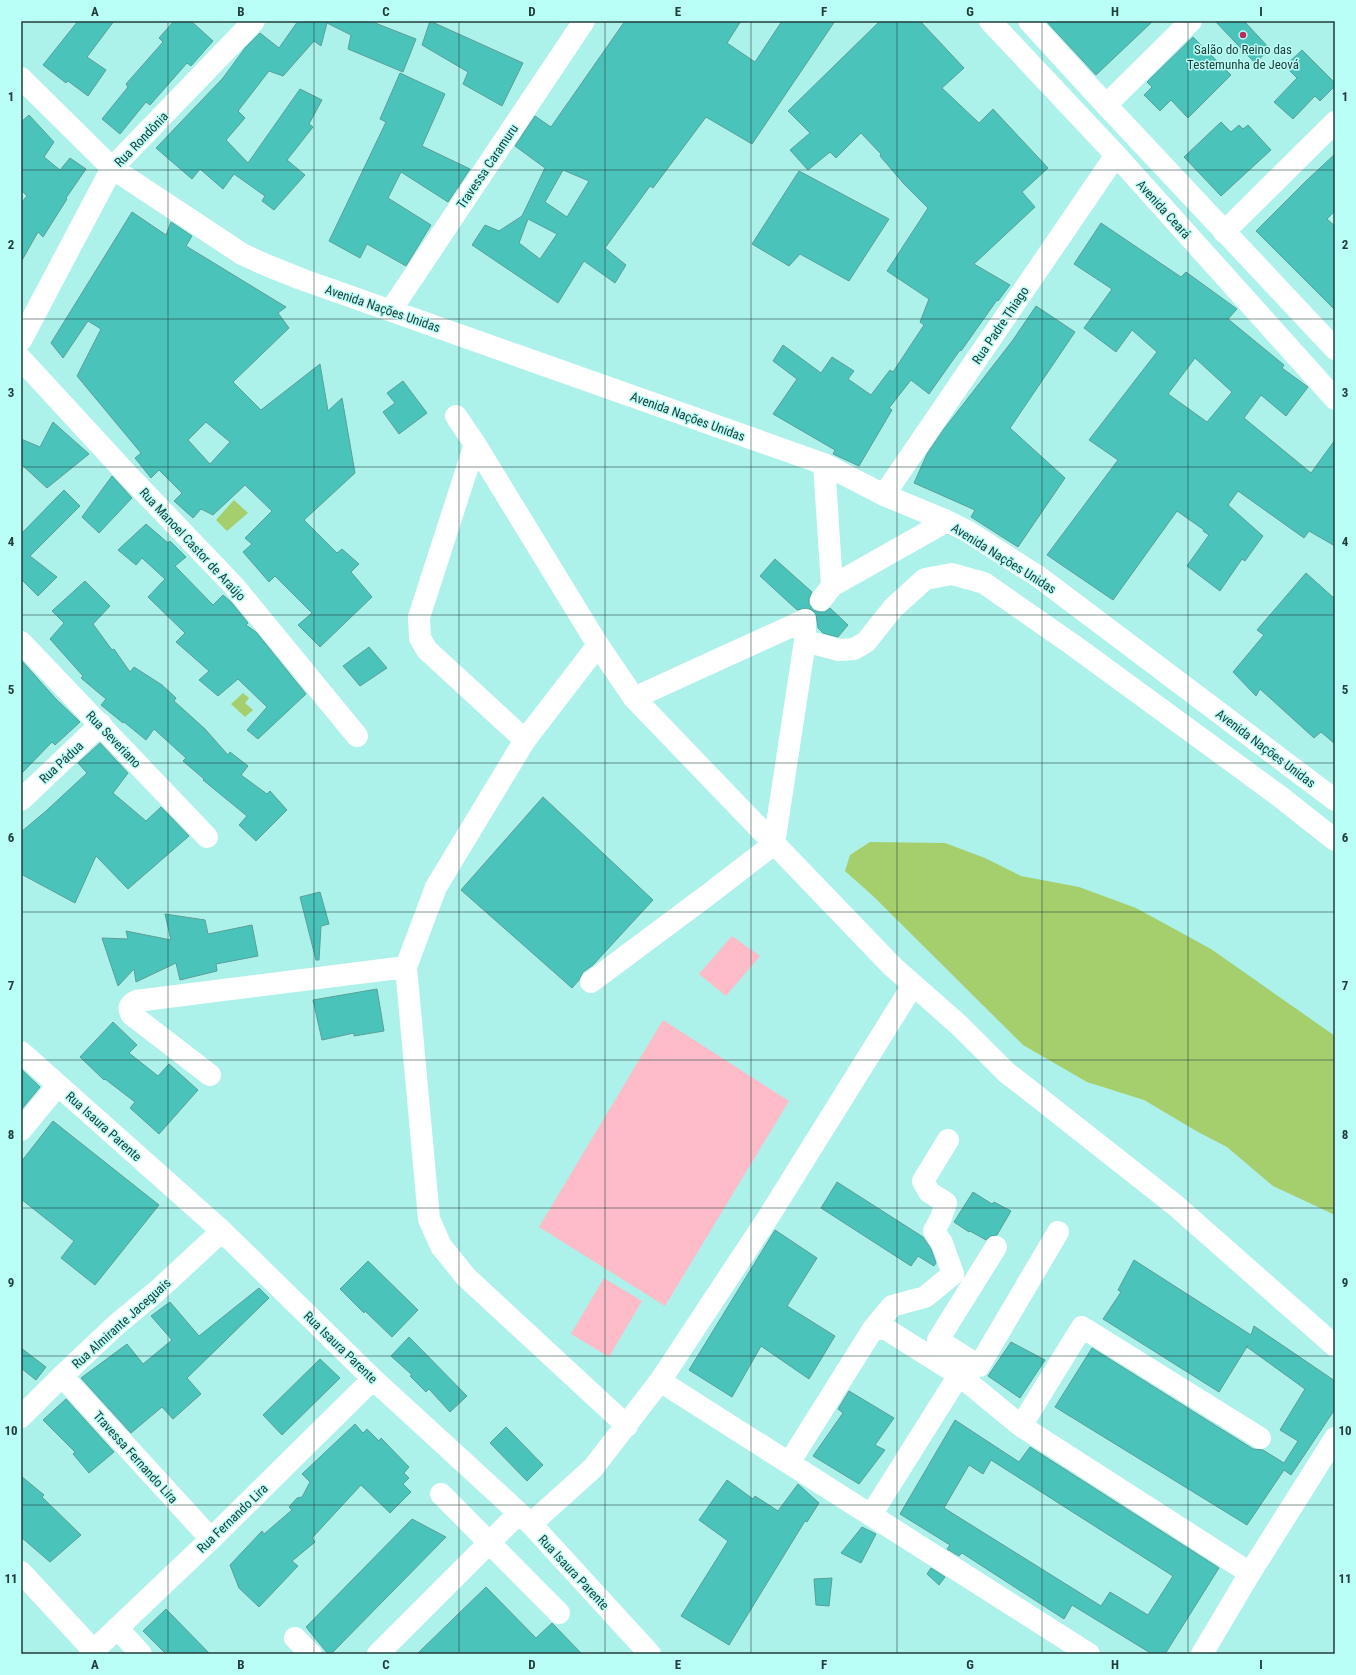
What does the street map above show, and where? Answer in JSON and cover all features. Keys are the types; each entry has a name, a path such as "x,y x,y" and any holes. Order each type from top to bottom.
{"street":[{"name":"Rua Rondônia","path":"21,340 112,168 254,21"},
{"name":"Travessa Caramuru","path":"391,310 584,21"},
{"name":"Avenida Ceará","path":"990,21 1116,156 1335,399"},
{"path":"1029,21 1224,232 1335,349"},
{"path":"1106,105 1191,21"},
{"name":"Avenida Nações Unidas","path":"21,78 112,168 242,254 301,279 824,464 884,495 947,521 967,531 1039,577 1335,800"},
{"path":"1224,232 1335,122"},
{"name":"Rua Padre Thiago","path":"884,495 1116,156"},
{"name":"Rua Manoel Castor de Araújo","path":"21,359 126,473 234,586 358,736"},
{"path":"456,416 475,444 598,646 634,698 892,966 960,1026 1006,1072 1175,1205 1335,1346"},
{"path":"475,444 419,617 420,638 427,650 525,740"},
{"path":"824,464 827,593 947,521"},
{"path":"805,626 839,650 854,649 866,642 893,608 925,579 952,574 984,583 1086,654 1278,795 1335,840"},
{"path":"634,698 805,626"},
{"path":"591,982 774,844 805,626"},
{"name":"Rua Severiano","path":"21,642 101,724 207,837"},
{"path":"598,646 525,740 436,887 406,967 429,1219 441,1246 466,1277 626,1426"},
{"name":"Rua Pádua","path":"21,800 101,724"},
{"path":"210,1075 132,1015 129,1011 131,1004 136,1001 406,967"},
{"path":"378,1654 490,1542 525,1519 593,1468 660,1381 769,1216 913,986"},
{"name":"Rua Isaura Parente","path":"21,1052 222,1231 373,1379 525,1519 649,1654"},
{"path":"21,1130 58,1085"},
{"path":"789,1463 873,1329 892,1306 925,1297 953,1274 942,1242 934,1231 942,1218 946,1203 929,1192 923,1181 948,1140"},
{"name":"Rua Almirante Jaceguais","path":"21,1417 116,1325 157,1291 222,1231"},
{"path":"873,1329 886,1329 979,1366 1058,1232"},
{"path":"933,1348 996,1247"},
{"path":"1021,1426 1082,1327 1260,1438"},
{"path":"933,1348 959,1375 1021,1426 1250,1573"},
{"path":"871,1515 959,1375"},
{"name":"Travessa Fernando Lira","path":"62,1376 211,1539"},
{"name":"Rua Fernando Lira","path":"92,1652 118,1629 211,1539 373,1379"},
{"path":"660,1381 1089,1654"},
{"path":"1202,1654 1250,1573 1335,1438"},
{"path":"441,1494 559,1613"},
{"path":"21,1572 92,1652"},
{"path":"118,1629 141,1654"},
{"path":"295,1638 311,1654"}],"shaded area":[{"path":"234,500 248,513 227,531 216,520"},
{"path":"243,693 249,698 245,703 253,710 245,717 231,704"},
{"path":"870,842 945,843 985,858 1021,876 1079,887 1136,908 1211,949 1335,1036 1335,1215 1273,1186 1227,1147 1198,1132 1144,1100 1087,1082 1023,1045 873,896 845,871 850,855"},
{"path":"732,936 760,956 726,996 699,974"},
{"path":"663,1020 789,1101 665,1306 539,1227"},
{"path":"604,1278 642,1301 609,1357 571,1334"}],"building":[{"path":"78,21 114,21 87,57 106,70 88,96 68,81 66,83 43,65"},
{"path":"174,21 191,21 213,41 191,66 187,63 150,105 146,102 120,134 102,119 128,87 126,84 163,42 159,38"},
{"path":"298,21 370,21 416,39 403,72 348,49 351,35 327,23 321,46 314,41 283,76 269,71 238,111 245,118 226,140 248,163 300,89 322,100 309,124 313,127 287,160 305,175 274,210 262,201 265,196 234,174 223,189 200,169 192,179 156,148 223,78 245,48 260,33 279,48"},
{"path":"430,21 523,63 502,106 463,84 468,72 422,45"},
{"path":"625,21 741,21 727,43 755,62 782,21 835,21 752,144 706,117 653,188 650,186 605,248 626,265 615,283 584,261 558,303 472,245 485,225 499,231 522,216 545,168 515,146 535,116 551,127","holes":["563,170 589,181 567,217 545,202","528,219 557,234 540,259 519,243"]},
{"path":"880,21 920,21 964,68 942,88 979,123 993,109 1048,168 1022,192 1035,207 974,264 1010,285 998,301 997,300 929,394 911,380 889,408 892,410 859,466 833,454 835,450 773,414 797,379 773,361 783,345 821,373 832,357 854,371 848,379 871,395 890,370 893,372 924,325 920,322 929,299 887,271 928,208 904,184 880,156 881,154 861,133 836,158 830,152 808,170 790,150 810,133 788,111"},
{"path":"1046,21 1153,21 1096,75"},
{"name":"Salão do Reino das Testemunha de Jeová","path":"1215,21 1244,21 1270,49 1255,63"},
{"path":"1193,37 1231,75 1188,118 1171,100 1160,111 1144,95 1152,87 1147,82"},
{"path":"1302,50 1335,83 1335,86 1320,101 1315,96 1293,119 1274,102 1297,78 1285,66"},
{"path":"400,73 445,94 422,146 470,169 448,202 401,172 388,198 431,225 406,266 367,244 360,258 329,241 386,122 380,119"},
{"path":"29,115 54,142 44,157 60,170 70,158 86,169 66,198 67,199 43,237 38,232 21,262 21,203 27,196 21,190 21,122"},
{"path":"1221,122 1231,132 1239,125 1243,129 1248,125 1271,150 1221,196 1184,157"},
{"path":"1335,154 1335,211 1327,219 1335,226 1335,310 1256,231"},
{"path":"799,171 889,219 849,281 800,254 789,266 752,244"},
{"path":"132,212 166,235 171,222 192,236 186,246 286,307 278,313 289,328 233,382 261,410 320,364 328,411 342,398 355,473 304,520 337,553 342,549 359,564 351,572 372,597 320,647 298,625 312,613 275,576 269,582 243,552 252,544 245,538 272,511 245,485 213,515 201,509 193,518 174,501 182,493 159,470 151,478 135,458 141,453 77,376 101,329 88,321 63,358 51,343","holes":["206,422 230,442 210,464 188,440"]},
{"path":"1101,223 1181,277 1186,272 1237,309 1228,319 1284,365 1282,368 1308,387 1286,416 1261,395 1244,418 1311,473 1335,440 1335,546 1309,531 1304,538 1238,491 1228,505 1263,536 1245,561 1242,559 1220,591 1187,566 1209,535 1177,511 1113,600 1047,555 1118,460 1089,440 1157,352 1132,330 1116,352 1084,328 1112,289 1074,264","holes":["1195,358 1232,392 1207,422 1168,394"]},
{"path":"1036,306 1075,332 1010,428 1065,478 1018,547 971,517 975,510 914,483 927,454 944,429 1013,340"},
{"path":"403,381 427,413 399,434 383,412 395,403 387,393"},
{"path":"53,422 89,454 47,488 21,464 21,439 40,447"},
{"path":"112,476 132,498 99,533 82,517"},
{"path":"64,490 80,506 30,556 57,577 38,596 21,579 21,534"},
{"path":"146,524 168,543 170,541 186,557 175,566 213,605 223,595 231,602 248,623 246,625 256,632 306,694 258,739 247,730 267,707 238,679 218,696 199,680 209,671 176,642 185,633 148,597 165,579 142,558 136,565 118,550"},
{"path":"775,559 812,592 809,599 809,604 813,610 825,612 830,608 848,625 838,637 823,633 818,628 816,614 812,610 806,608 797,610 760,576"},
{"path":"1306,573 1335,599 1335,744 1321,732 1314,738 1260,689 1256,696 1233,672 1264,635 1257,630"},
{"path":"85,581 110,606 93,624 112,650 114,649 130,672 134,667 162,685 176,698 174,701 205,729 228,755 230,752 248,766 241,775 267,794 270,791 287,810 256,841 239,825 247,816 203,780 204,779 183,761 186,758 154,729 146,740 101,705 106,699 81,678 83,676 50,639 64,623 52,611"},
{"path":"369,647 387,668 360,686 343,666"},
{"path":"21,660 56,699 80,722 55,745 52,742 21,774"},
{"path":"100,743 128,773 113,793 146,821 161,807 189,836 128,889 96,856 75,903 21,874 21,832 87,773 78,763"},
{"path":"543,797 653,900 593,965 583,972 579,980 572,988 461,890"},
{"path":"320,892 329,924 321,926 319,960 316,960 300,897"},
{"path":"165,914 205,920 208,934 252,925 258,956 216,964 217,971 180,980 176,963 136,982 134,969 118,986 102,938 128,939 126,931 171,940"},
{"path":"377,989 384,1031 354,1036 354,1033 322,1040 313,1000"},
{"path":"113,1022 137,1045 129,1053 158,1076 169,1064 198,1090 159,1134 130,1108 135,1102 105,1079 104,1080 80,1057"},
{"path":"21,1069 40,1087 21,1110"},
{"path":"53,1121 159,1205 95,1285 61,1258 74,1241 21,1199 21,1162"},
{"path":"837,1182 923,1237 931,1249 936,1263 934,1266 918,1256 911,1266 821,1208"},
{"path":"973,1192 992,1204 994,1202 1011,1211 997,1235 990,1236 986,1240 970,1231 969,1232 954,1222"},
{"path":"775,1230 817,1258 787,1306 835,1336 809,1379 761,1346 732,1397 689,1370"},
{"path":"1134,1260 1251,1335 1254,1326 1335,1381 1335,1409 1291,1475 1284,1470 1247,1525 1055,1407 1092,1348 1253,1449 1263,1450 1284,1463 1298,1441 1280,1430 1305,1389 1247,1347 1248,1345 1219,1392 1103,1319 1121,1292 1118,1290"},
{"path":"368,1261 418,1310 392,1337 365,1311 364,1313 340,1289"},
{"path":"259,1288 269,1298 187,1378 201,1394 173,1419 162,1407 131,1433 81,1378 127,1344 143,1364 172,1340 151,1316 170,1302 199,1336"},
{"path":"409,1337 467,1396 450,1412 429,1389 426,1392 410,1376 412,1375 391,1356"},
{"path":"1011,1342 1045,1360 1020,1398 988,1376"},
{"path":"21,1348 46,1367 36,1380 21,1368"},
{"path":"320,1359 340,1378 282,1435 263,1415"},
{"path":"849,1391 894,1418 875,1445 885,1450 859,1484 813,1456 843,1413 838,1409"},
{"path":"66,1399 114,1452 89,1473 73,1454 75,1452 43,1420"},
{"path":"955,1420 1019,1462 1030,1447 1219,1568 1165,1654 1152,1654 1072,1605 1064,1619 962,1553 959,1556 947,1549 950,1545 900,1514","holes":["991,1460 1173,1576 1148,1615 1110,1592 1101,1606 944,1508 969,1465 983,1474"]},
{"path":"355,1424 363,1433 367,1429 379,1441 381,1438 409,1467 404,1473 409,1478 403,1484 411,1492 390,1513 361,1485 312,1538 315,1542 292,1561 298,1566 259,1607 239,1588 230,1565 262,1531 264,1534 292,1510 289,1507 297,1498 302,1497 310,1482 302,1474"},
{"path":"506,1427 543,1465 527,1481 490,1443"},
{"path":"21,1476 44,1495 42,1497 81,1535 50,1562 21,1537"},
{"path":"727,1480 753,1499 755,1496 778,1511 798,1484 819,1503 807,1522 805,1521 729,1645 681,1616 728,1541 699,1520"},
{"path":"412,1519 446,1537 331,1654 328,1654 306,1627"},
{"path":"862,1527 876,1534 861,1563 841,1553"},
{"path":"931,1568 945,1577 939,1585 927,1574"},
{"path":"832,1578 829,1606 816,1605 814,1579"},
{"path":"486,1587 536,1638 552,1623 582,1654 417,1654"},
{"path":"166,1609 210,1654 166,1654 143,1631"}],"place":[{"name":"Salão do Reino das Testemunha de Jeová","path":"1243,35"}]}
